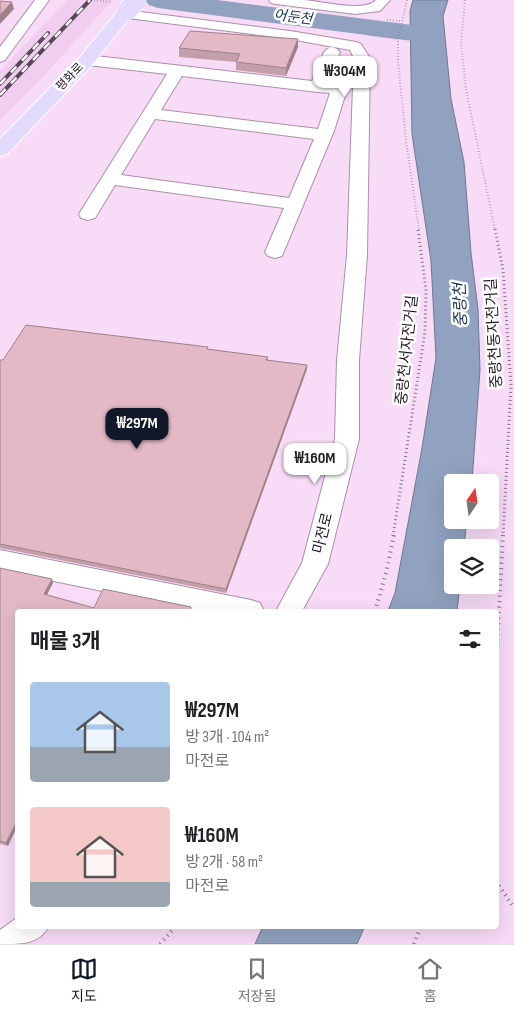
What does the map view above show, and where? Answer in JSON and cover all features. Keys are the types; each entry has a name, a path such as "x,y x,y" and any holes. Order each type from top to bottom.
{"main road":[{"name":"평화로","path":"0,150 87,60 129,8"}],"street":[{"path":"276,0 357,9 374,9 382,4 383,0"},
{"path":"0,57 35,2"},
{"name":"마전로","path":"129,8 356,47 362,58 357,255 348,360 347,439 316,564 290,609"},
{"path":"318,87 332,52"},
{"path":"87,60 177,71 224,70 339,89 324,135 275,252"},
{"path":"88,214 177,71"},
{"path":"152,114 324,135"},
{"path":"111,179 295,204"},
{"path":"0,560 241,609"},
{"path":"9,944 29,929"}],"path":[{"name":"중랑천서자전거길","path":"376,609 390,557 398,518 418,379 425,307 422,250 412,190 398,61 398,39 407,0"},
{"name":"중랑천동자전거길","path":"465,0 461,43 466,89 503,270 511,385 499,620"},
{"path":"499,886 514,908"},
{"path":"160,944 173,929"},
{"path":"414,944 420,929"}],"shaded area":[{"path":"67,0 113,0 37,83 0,120 0,71"}],"water":[{"name":"중랑천","path":"413,0 448,0 443,16 451,99 464,162 471,253 478,309 480,370 473,474 444,474 444,529 466,529 465,539 444,539 444,594 459,594 457,609 389,609 395,593 422,448 436,358 431,261 412,134 410,11"},
{"path":"262,929 364,929 357,944 255,944"}],"building":[{"path":"0,1 12,2 0,15"},
{"path":"190,31 298,39 286,68 236,62 240,54 179,48"},
{"path":"26,325 208,347 207,349 268,357 266,360 307,365 226,589 0,544 0,360 3,360"},
{"path":"0,568 52,579 44,594 94,608 103,589 191,607 190,609 15,609 15,825 6,843 0,841"}],"waterway":[{"name":"어둔천","path":"158,0 428,35"}],"railway":[{"path":"0,95 90,0"},
{"path":"0,84 48,33"}]}
